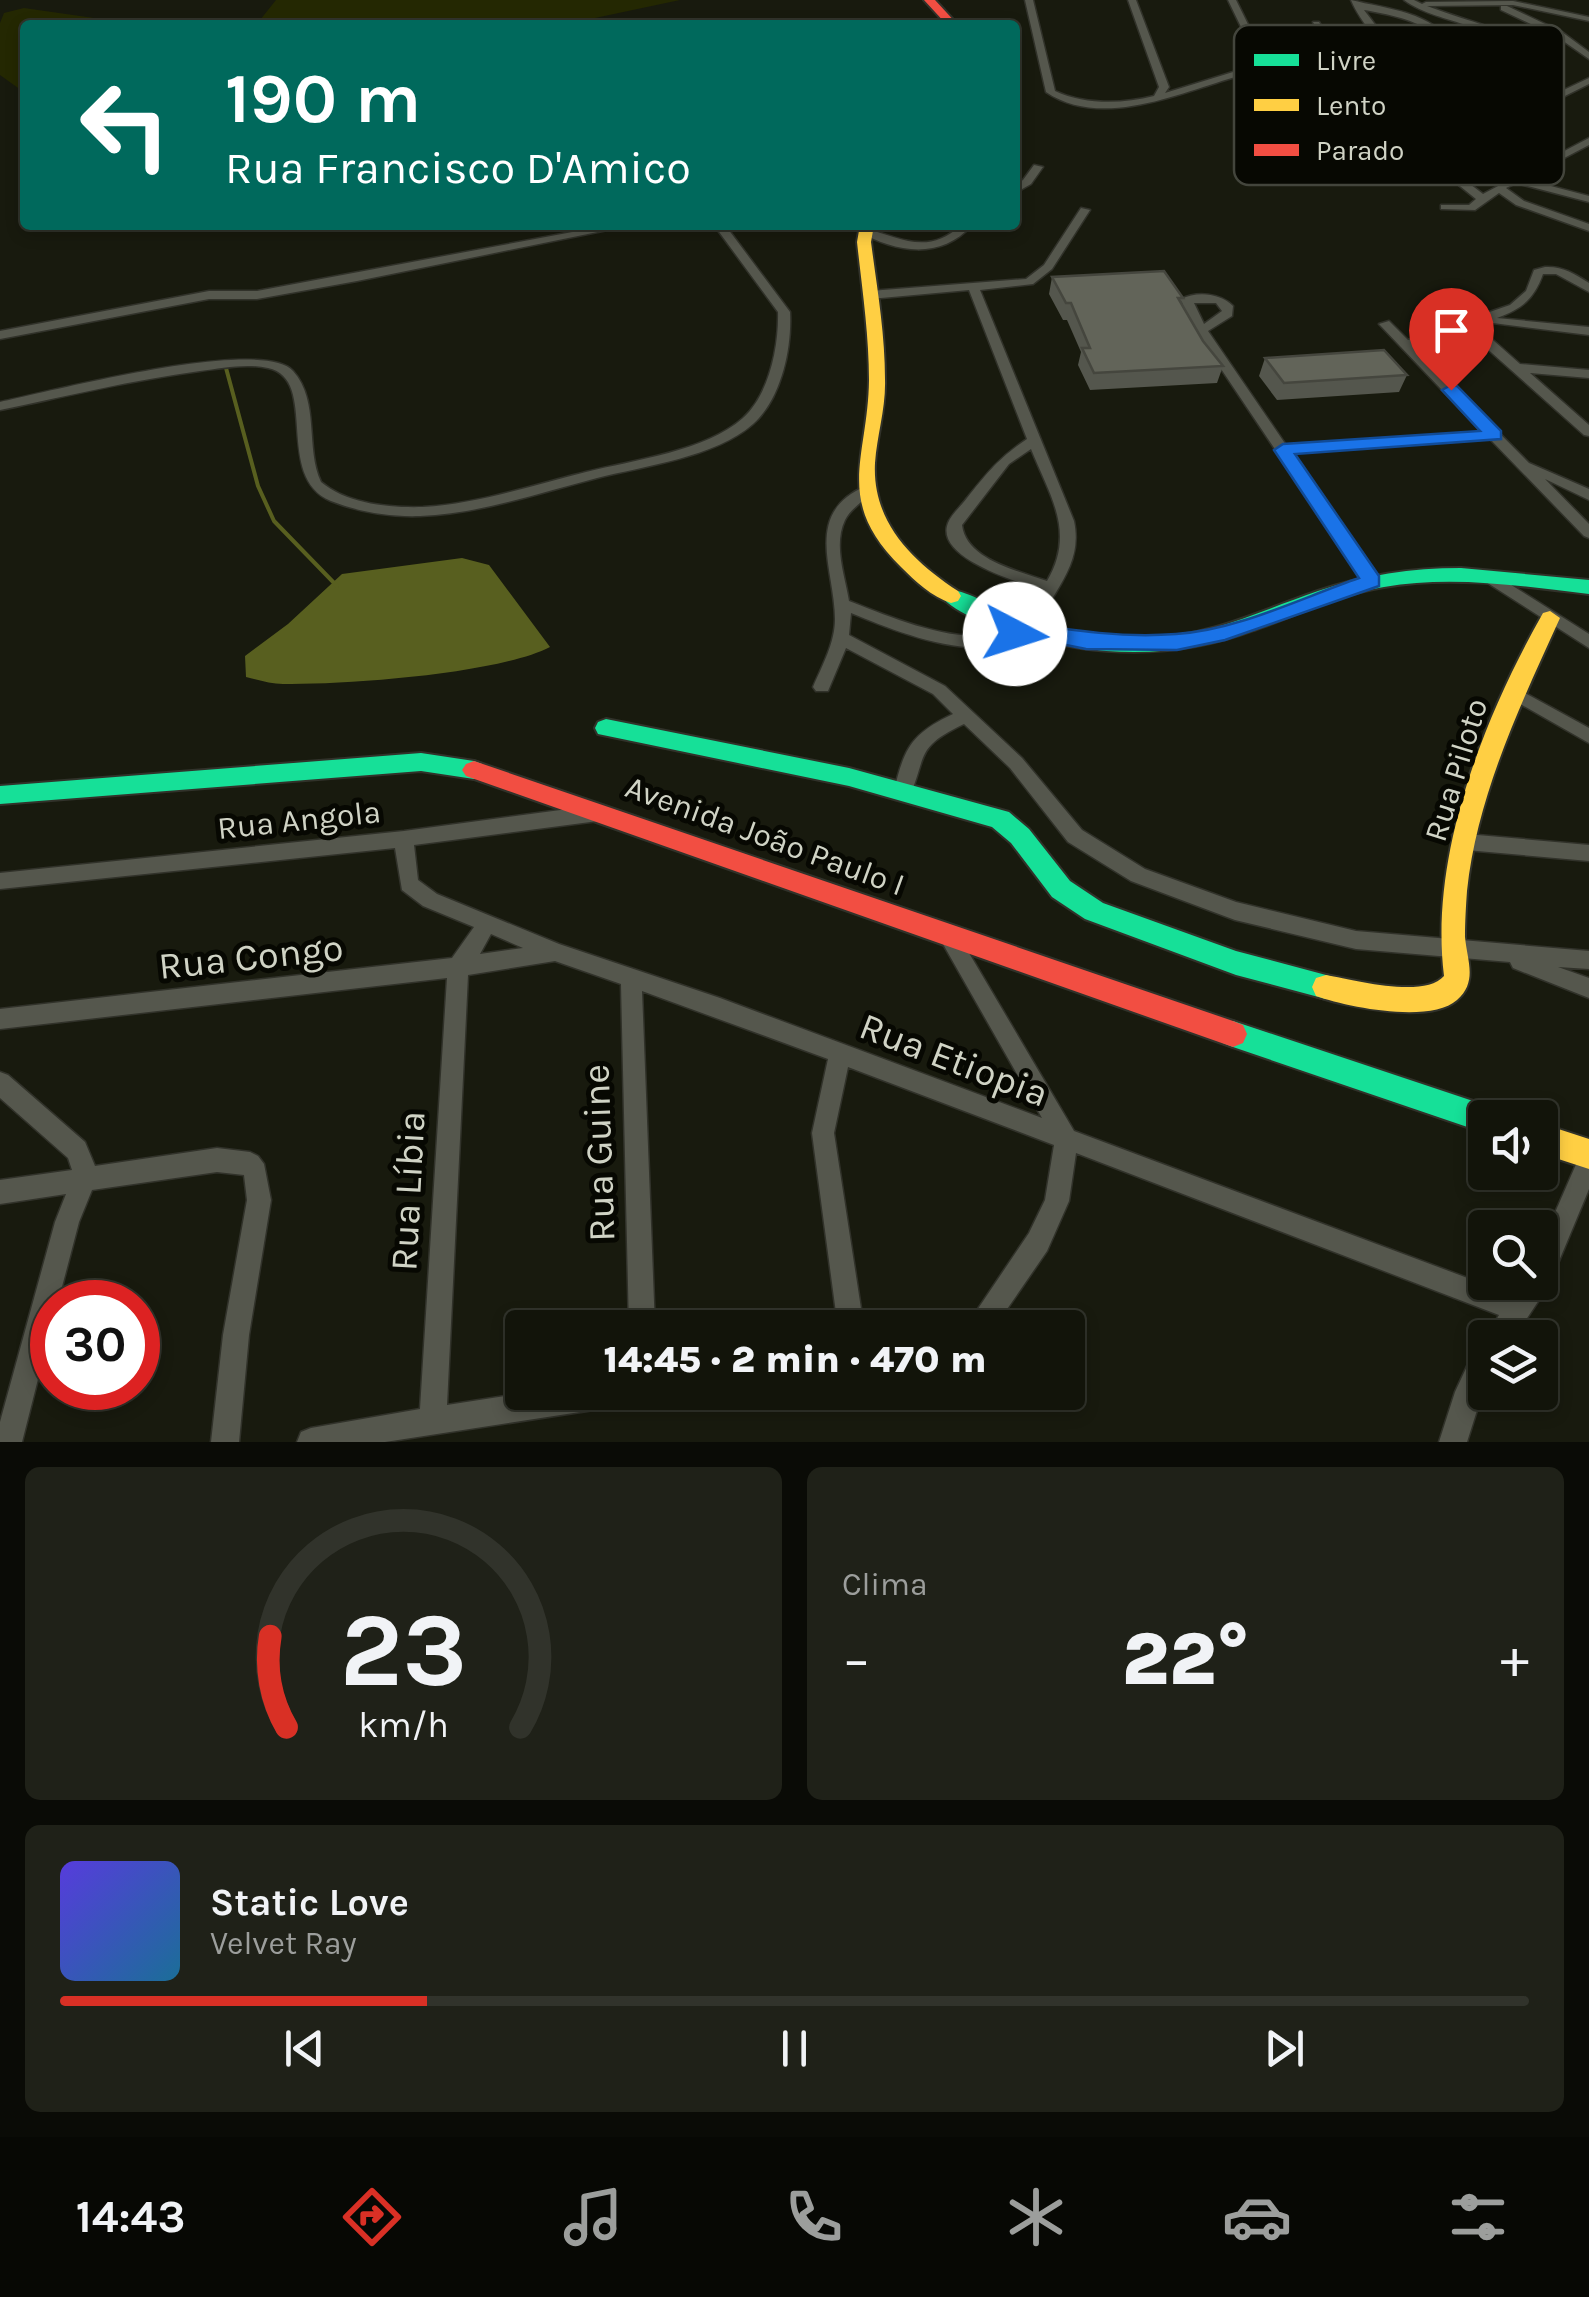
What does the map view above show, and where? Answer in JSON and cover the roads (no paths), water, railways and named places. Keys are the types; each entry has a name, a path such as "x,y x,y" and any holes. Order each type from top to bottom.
{"main road":[{"path":"929,0 948,20"},
{"path":"866,230 877,388 866,492 888,538 912,568 964,604 1023,630 1086,641 1177,642 1217,635 1372,581 1442,574 1589,586"},
{"name":"Rua Piloto","path":"903,792 1009,824 1048,877 1084,906 1278,978 1337,989 1439,997 1458,978 1450,948 1452,901 1466,842 1514,693 1550,618"},
{"path":"606,728 807,768 903,792"},
{"name":"Avenida João Paulo I","path":"0,795 421,762 465,766 604,812 948,937 1468,1113"},
{"path":"1558,1145 1589,1158"}],"street":[{"path":"1030,0 1047,87 1059,97 1100,102 1157,98 1234,74"},
{"path":"1132,0 1164,87 1157,98"},
{"path":"1232,0 1244,25"},
{"path":"1411,2 1534,6 1589,19"},
{"path":"1411,2 1474,25"},
{"path":"1355,3 1368,25"},
{"path":"1355,3 1430,25"},
{"path":"1494,3 1540,25"},
{"path":"1564,38 1589,56"},
{"path":"1564,94 1589,81"},
{"path":"1564,154 1589,140"},
{"path":"1574,149 1589,155"},
{"path":"1020,187 1038,167"},
{"path":"1465,185 1483,198"},
{"path":"1445,207 1465,210 1506,185"},
{"path":"1534,185 1589,199"},
{"path":"1500,188 1531,208 1589,228"},
{"path":"870,296 1029,282 1040,276 1084,210"},
{"path":"0,335 208,295 257,295 340,281 601,230"},
{"path":"0,406 226,362 274,364 291,376 298,395 310,473 316,486 346,501 388,512 456,510 696,448 750,421 764,407 772,389 784,312 724,230"},
{"path":"873,230 932,247 949,243 962,230"},
{"path":"1407,345 1524,301 1538,272 1544,269 1562,271 1589,288"},
{"path":"842,604 946,639 1003,637 1023,630 1068,560 1071,538 974,289"},
{"path":"1473,322 1589,331"},
{"path":"1473,322 1589,432"},
{"path":"1385,324 1589,532"},
{"path":"1202,330 1372,581"},
{"path":"1519,368 1589,374"},
{"path":"1572,418 1589,419"},
{"path":"1283,450 1494,435"},
{"path":"1034,440 1004,460 954,525 952,533 958,547 970,556 1050,588"},
{"path":"1521,462 1589,496"},
{"path":"822,687 841,638 842,604 831,558 832,533 848,506 866,492"},
{"path":"1488,576 1589,642"},
{"path":"841,638 939,690 1016,762 1076,836 1138,875 1221,906 1356,940 1589,960"},
{"path":"1514,693 1589,736"},
{"path":"903,792 911,753 922,740 966,715"},
{"name":"Rua Angola","path":"0,880 404,839 604,812"},
{"name":"Rua Etiopia","path":"404,839 409,884 430,900 485,925 631,976 1520,1310"},
{"path":"1466,842 1589,853"},
{"path":"458,967 485,925"},
{"path":"948,937 1066,1139 1062,1186 1051,1215 1038,1242 991,1310"},
{"name":"Rua Congo","path":"0,1019 458,967 555,952"},
{"path":"1504,954 1589,988"},
{"name":"Rua Líbia","path":"433,1420 458,967"},
{"name":"Rua Guine","path":"631,976 641,1310"},
{"path":"840,1055 823,1133 848,1310"},
{"path":"0,1083 76,1150 86,1166 86,1182 67,1222 8,1442"},
{"path":"1558,1233 1589,1158"},
{"path":"0,1192 218,1160 250,1164 256,1172 259,1200 234,1351 225,1442"},
{"path":"1512,1320 1526,1300"},
{"path":"1453,1442 1468,1392"},
{"path":"312,1442 505,1410"}],"waterway":[{"path":"226,368 258,486 274,521 337,586"}]}
